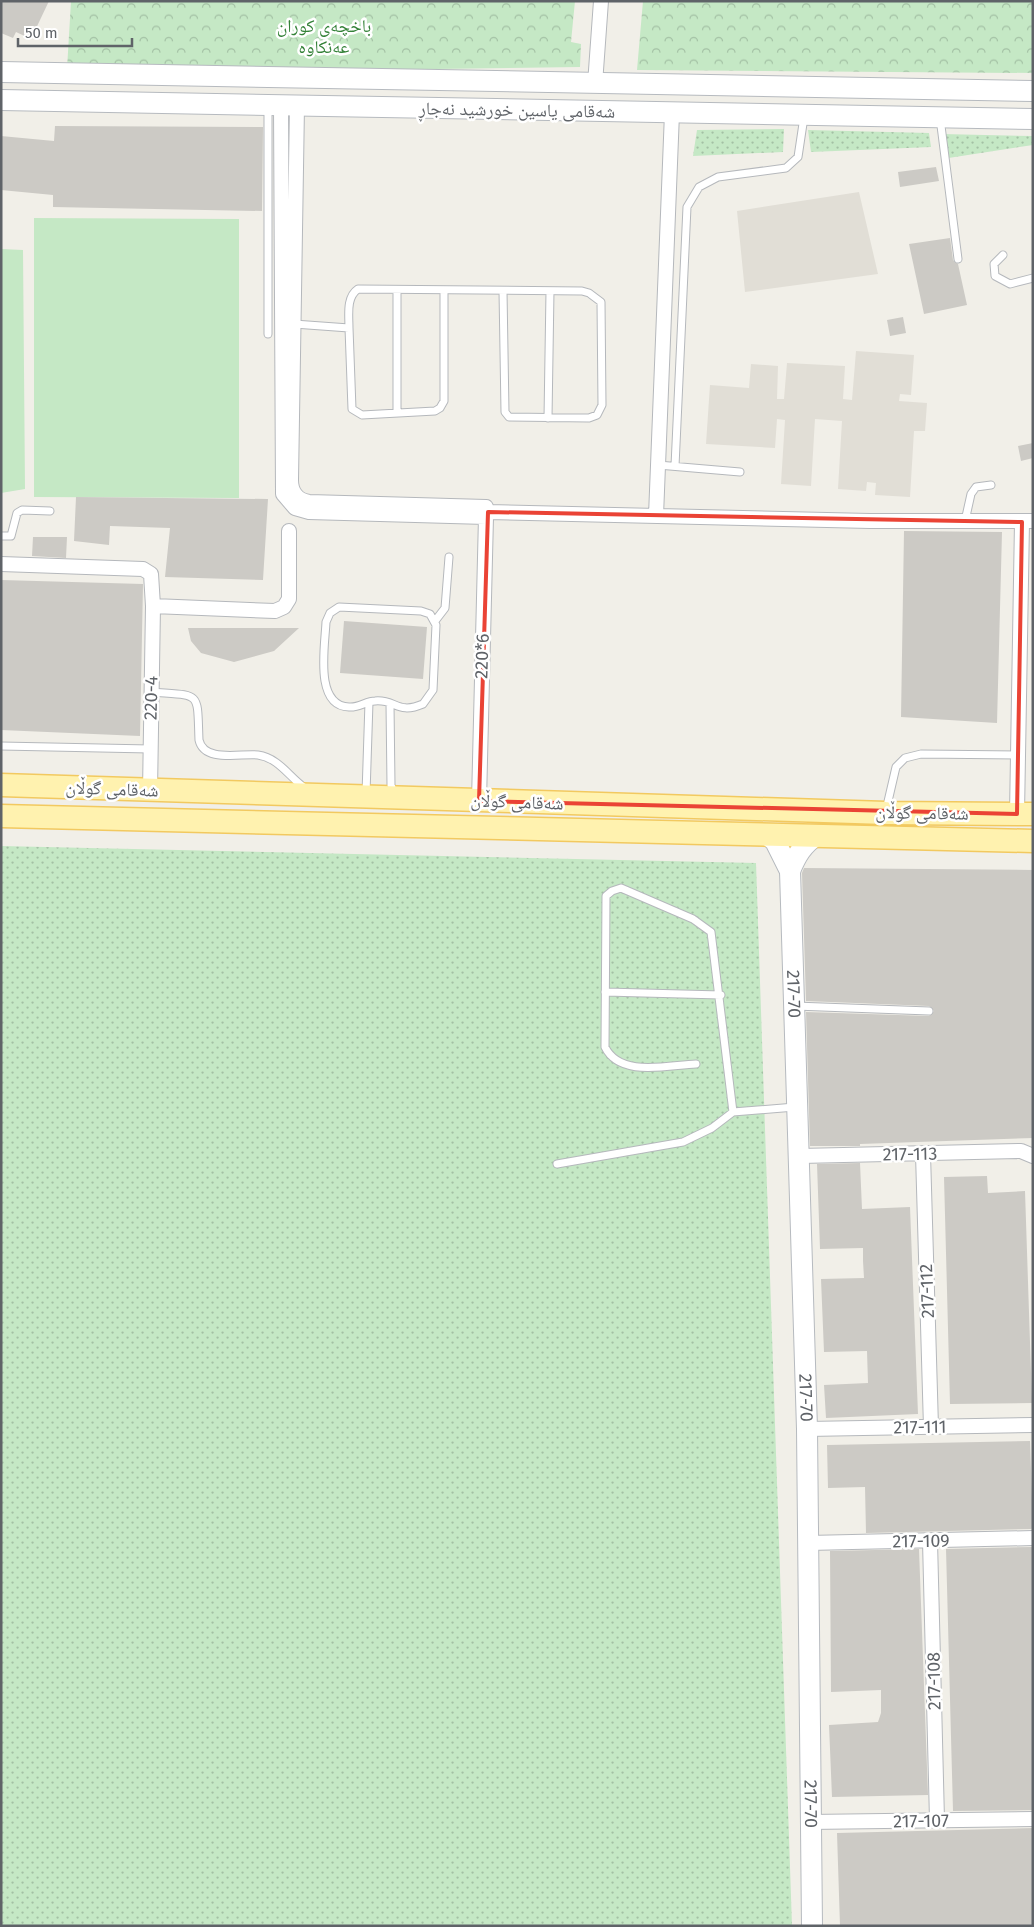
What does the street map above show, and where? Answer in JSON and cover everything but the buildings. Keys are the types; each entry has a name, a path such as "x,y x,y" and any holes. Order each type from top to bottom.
{"main road":[{"name":"شەقامی گوڵان","path":"1,785 886,813 1025,814"},
{"path":"102,789 92,793 88,802 93,816 103,819"},
{"name":"شەقامی گوڵان","path":"1,816 817,835 1033,842"}],"street":[{"path":"595,84 601,1"},
{"name":"شەقامی یاسین خورشید نەجاڕ","path":"1,72 1033,91"},
{"name":"شەقامی یاسین خورشید نەجاڕ","path":"1,100 1033,119"},
{"path":"282,106 294,324 292,490 298,498 309,502 487,512"},
{"path":"282,106 283,494 295,508 309,512 487,512 870,521 1027,522 1018,755 1025,814"},
{"path":"656,516 672,113"},
{"name":"220*6","path":"479,801 487,512"},
{"path":"153,606 275,610 284,607 289,599 289,531"},
{"name":"220-4","path":"1,564 146,569 152,577 150,791"},
{"name":"217-70","path":"766,834 775,841 790,871 807,1429 809,1822 812,1926"},
{"name":"217-70","path":"790,871 800,850 807,841 817,835"},
{"name":"217-112","path":"923,1154 931,1427"},
{"name":"217-113","path":"800,1156 1027,1154"},
{"name":"217-111","path":"807,1429 1033,1425"},
{"name":"217-109","path":"808,1543 1033,1538"},
{"name":"217-108","path":"930,1541 937,1820"},
{"name":"217-107","path":"809,1822 1033,1819"}],"lane":[{"path":"268,334 282,106"},
{"path":"675,466 687,207 698,187 718,178 786,168 798,157 804,116"},
{"path":"940,118 958,258"},
{"path":"1002,255 994,264 994,276 1010,284 1033,278"},
{"path":"444,290 444,402 435,411 362,415 352,409 349,304 352,293 358,289 550,291 589,292 601,302 602,405 597,415 589,418 509,417 506,412 503,291"},
{"path":"397,413 398,290"},
{"path":"548,418 550,291"},
{"path":"294,324 349,328"},
{"path":"658,464 740,472"},
{"path":"965,521 970,494 976,487 991,485"},
{"path":"1,536 11,536 17,514 22,510 50,511"},
{"path":"435,621 430,614 421,611 339,607 330,613 326,622 327,694 334,703 345,707 357,707 369,702 380,701 401,709 423,704 433,690 435,621 445,608 449,557"},
{"path":"151,692 190,696 195,699 198,705 199,740 203,750 267,758 281,766 303,787 319,794"},
{"path":"366,796 369,702"},
{"path":"390,704 391,784 397,798"},
{"path":"1,746 150,750"},
{"path":"886,813 896,767 905,758 921,754 1018,755"},
{"path":"696,1064 631,1067 617,1062 605,1047 606,896 612,891 621,888 702,923 711,932 721,995 733,1112"},
{"path":"605,992 721,995"},
{"path":"794,1006 929,1011"},
{"path":"557,1164 683,1142 712,1128 733,1112 798,1107"}],"highlighted area":[{"path":"488,512 1022,522 1017,814 479,801"}],"shaded area":[{"path":"859,192 878,274 745,292 737,211"},
{"path":"856,351 914,355 911,395 900,394 899,401 927,403 925,431 914,431 910,497 875,495 876,483 867,482 866,491 838,489 842,421 815,419 811,486 781,484 785,420 777,419 775,448 706,444 710,385 749,388 751,364 778,366 777,399 784,399 787,363 845,366 843,399 852,400"}],"green space":[{"name":"باخچەی کوران عەنکاوە","path":"71,1 575,1 571,42 581,44 580,67 287,71 67,69"},
{"path":"643,1 1033,1 1033,73 637,70"},
{"path":"784,129 783,152 693,156 697,130"},
{"path":"808,130 929,133 931,147 811,152"},
{"path":"942,134 1033,136 1033,145 942,159"},
{"path":"34,218 239,219 239,498 34,497"},
{"path":"1,249 23,250 25,489 1,493"},
{"path":"1,846 756,863 792,1926 1,1926"}]}
